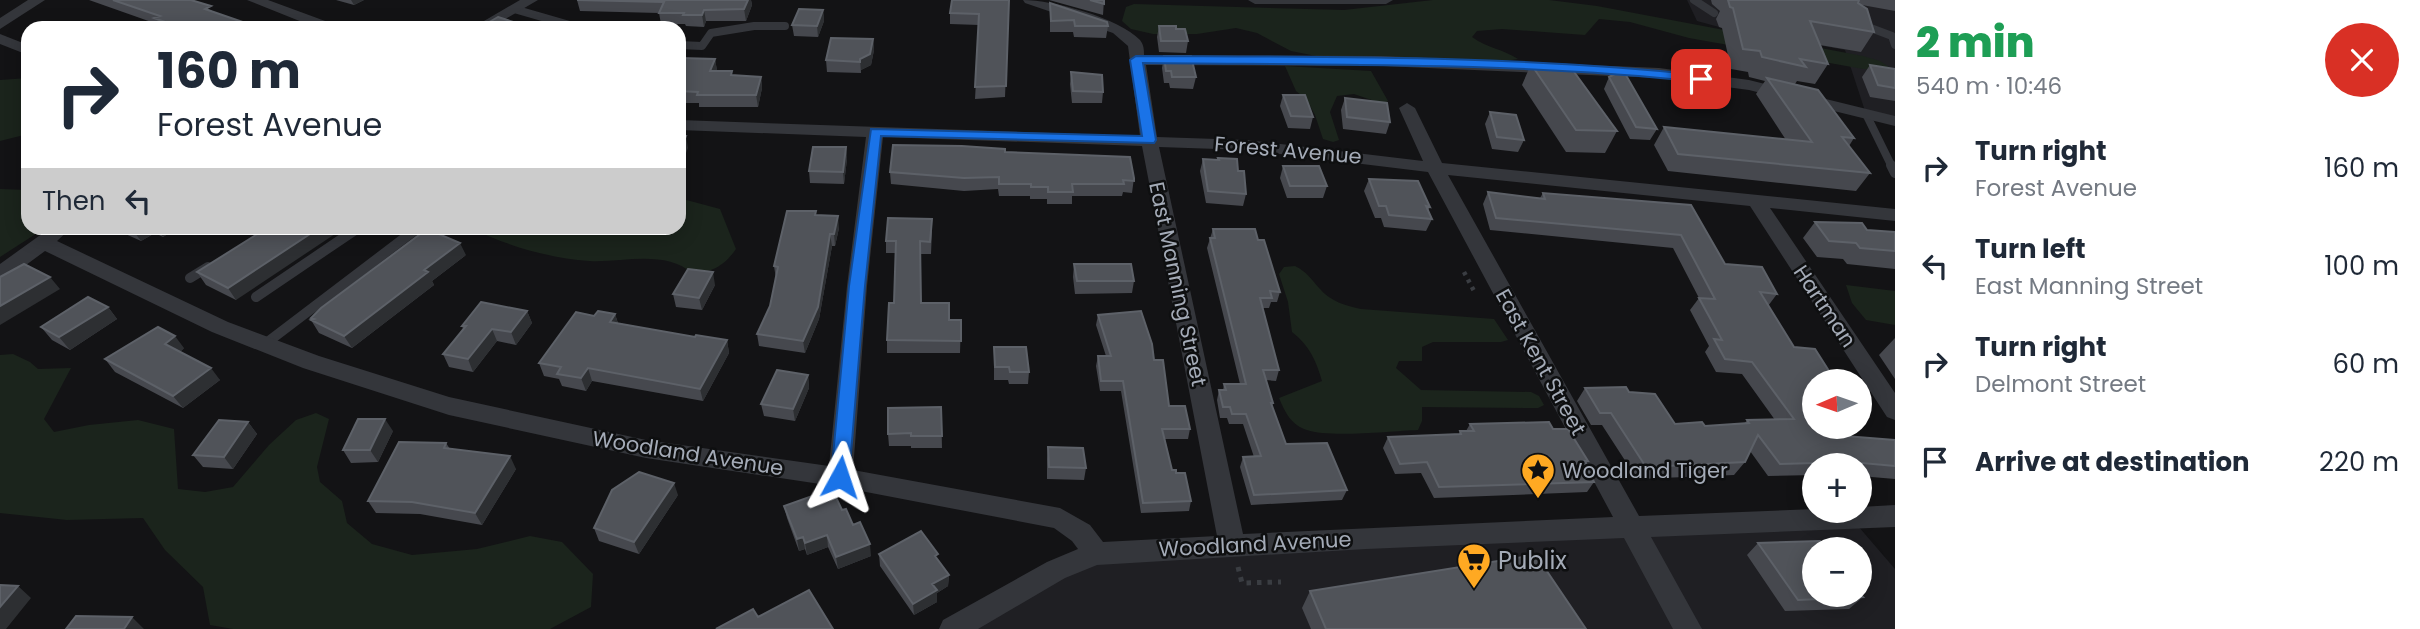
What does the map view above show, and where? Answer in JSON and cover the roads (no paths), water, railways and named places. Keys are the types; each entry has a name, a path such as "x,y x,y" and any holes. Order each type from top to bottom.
{"street":[{"path":"0,25 38,0"},
{"path":"254,0 312,21"},
{"path":"492,21 531,0"},
{"name":"East Manning Street","path":"1030,0 1118,30 1135,44 1149,140 1235,555"},
{"path":"1255,0 1386,0"},
{"path":"0,39 21,47"},
{"path":"1136,60 1382,61 1659,73 1749,85 1895,121"},
{"name":"East Kent Street","path":"1407,108 1436,168 1688,629"},
{"name":"Forest Avenue","path":"686,125 1247,145 1436,168 1895,215"},
{"path":"840,477 857,286 875,132"},
{"name":"Hartman","path":"1756,201 1895,411"},
{"path":"0,274 52,235"},
{"name":"Woodland Avenue","path":"43,242 220,327 311,362 449,406 646,449 840,477 1060,519 1081,533 1096,554 1235,555 1631,528 1895,516"},
{"path":"953,629 1056,570 1096,554"}],"lane":[{"path":"1694,0 1714,13"},
{"path":"514,9 556,21"},
{"path":"1895,30 1851,21 1892,36 1895,45"},
{"path":"686,45 702,46 710,33 723,30 785,26"},
{"path":"1866,114 1895,173"},
{"path":"256,297 348,235"},
{"path":"265,344 408,235"},
{"path":"190,278 213,264"}],"place":[{"name":"Woodland Tiger","path":"1538,500"},
{"name":"Publix","path":"1474,590"}]}
